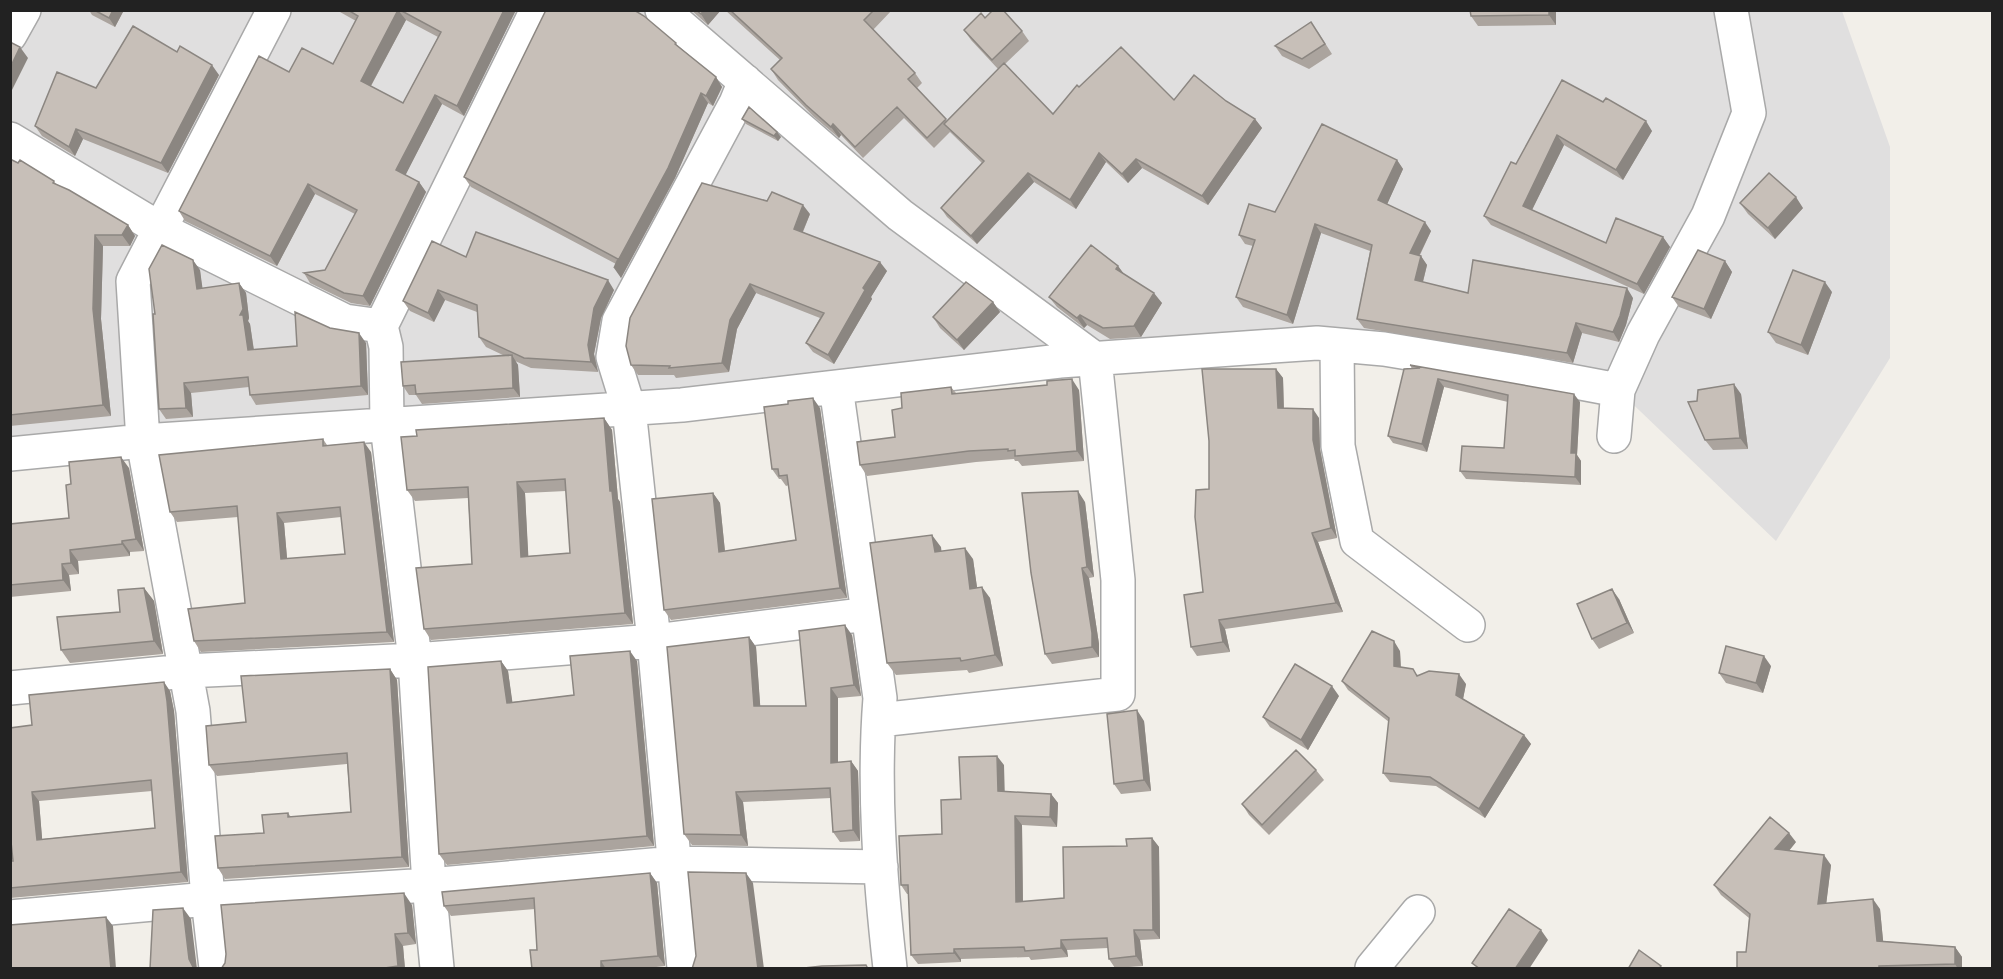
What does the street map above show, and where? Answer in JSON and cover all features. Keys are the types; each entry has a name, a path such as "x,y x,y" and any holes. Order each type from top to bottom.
{"street":[{"path":"10,35 24,10"},
{"path":"216,969 193,711 143,441 133,281 274,10"},
{"path":"437,969 429,885 416,660 387,424 386,347 381,326 537,10"},
{"path":"662,10 900,215 1095,359 1118,580 1118,694 879,720"},
{"path":"1614,436 1618,390 1643,334 1708,216 1749,113 1731,10"},
{"path":"684,969 654,641 629,409 613,357 619,321 736,103 745,81"},
{"path":"10,139 160,229 345,321 381,326"},
{"path":"10,454 143,441 682,405 1060,361 1317,343 1384,349 1618,390"},
{"path":"1337,345 1338,446 1357,541 1468,625"},
{"path":"836,387 880,698 877,747 880,867 890,969"},
{"path":"10,688 186,671 416,660 654,641 868,614"},
{"path":"10,917 208,899 429,885 675,863 880,867"},
{"path":"1372,969 1418,912"}],"shaded area":[{"path":"11,11 1842,11 1890,147 1890,358 1776,541 1618,390 1384,349 11,454"}],"building":[{"path":"94,10 113,10 109,18"},
{"path":"348,10 398,10 361,81 403,103 441,32 400,10 504,10 457,106 435,95 396,170 419,182 363,296 344,293 304,273 325,270 357,210 308,184 270,256 179,211 259,56 289,72 302,48 333,64 358,16"},
{"path":"546,10 634,10 716,77 706,96 701,93 668,168 614,268 618,259 464,177"},
{"path":"730,10 874,10 864,20 915,73 908,79 946,119 927,138 897,107 855,147 833,124 831,127 806,105 771,69 782,58"},
{"path":"993,10 1003,10 1022,31 992,60 964,30 981,13 985,18"},
{"path":"1470,10 1549,10 1549,15 1471,16"},
{"path":"1311,22 1325,44 1302,59 1275,46"},
{"path":"133,26 177,52 180,46 212,65 161,163 76,129 69,147 35,126 57,72 96,88"},
{"path":"10,42 20,47 10,68"},
{"path":"1121,47 1174,100 1194,75 1226,101 1255,119 1202,196 1136,159 1122,174 1099,153 1070,200 1028,173 971,236 941,208 984,161 944,124 1004,63 1053,114 1077,85 1079,87"},
{"path":"1562,80 1603,102 1606,98 1646,121 1616,170 1557,135 1523,206 1606,243 1616,218 1663,237 1637,284 1484,216 1511,162 1516,164"},
{"path":"749,107 777,132 774,136 742,119"},
{"path":"1322,124 1397,160 1378,200 1425,222 1410,253 1421,256 1415,280 1468,293 1473,260 1627,288 1620,316 1613,332 1576,323 1567,353 1357,319 1372,245 1315,224 1287,315 1236,297 1255,240 1239,235 1249,204 1275,212"},
{"path":"10,159 18,163 20,160 54,181 53,183 128,225 122,235 95,235 93,309 103,405 10,415"},
{"path":"1769,173 1796,197 1768,228 1740,203"},
{"path":"702,183 767,201 772,192 803,205 794,229 880,262 863,288 865,290 828,355 806,343 824,313 750,284 730,320 722,363 669,368 670,366 631,365 626,346 630,318"},
{"path":"476,232 608,280 594,308 588,345 591,362 524,358 479,337 477,305 438,290 428,313 403,301 432,241 466,257"},
{"path":"162,245 193,260 197,289 239,283 243,309 240,315 243,315 248,350 297,346 295,312 330,328 359,333 361,386 250,395 248,377 184,383 186,408 159,409 153,314 155,314 149,269"},
{"path":"1091,245 1118,266 1116,269 1154,293 1134,326 1103,328 1080,315 1077,318 1049,297"},
{"path":"1698,250 1725,261 1704,309 1672,297"},
{"path":"1793,270 1825,282 1801,345 1768,332"},
{"path":"966,282 993,302 957,340 933,317"},
{"path":"512,355 513,388 416,394 415,385 403,386 401,362"},
{"path":"1410,365 1574,394 1571,453 1576,453 1575,477 1460,471 1462,446 1504,448 1508,395 1438,379 1422,444 1388,436 1404,369 1420,368"},
{"path":"1202,369 1276,369 1278,408 1313,409 1313,440 1331,528 1312,533 1336,603 1219,620 1223,642 1191,647 1184,595 1203,592 1195,517 1196,490 1209,489 1209,441"},
{"path":"1072,379 1077,451 1015,456 1015,450 1008,451 1008,449 969,451 860,465 857,442 895,437 892,410 902,408 901,393 951,387 952,394 1047,385 1047,381"},
{"path":"1734,384 1740,438 1705,440 1688,402 1697,401 1698,390"},
{"path":"813,398 840,588 664,610 652,499 713,493 719,552 796,540 787,475 779,476 778,469 772,469 764,407"},
{"path":"604,418 610,491 612,491 625,613 424,629 416,568 472,564 468,487 407,490 401,437 417,436 416,430","holes":["565,479 570,553 521,557 517,482"]},
{"path":"323,439 323,446 364,442 387,632 194,641 188,609 245,603 237,506 170,512 159,455","holes":["340,507 345,554 281,559 277,513"]},
{"path":"121,457 136,539 122,541 122,544 70,550 71,563 62,564 63,580 10,585 10,524 69,518 66,485 71,484 69,462"},
{"path":"1078,491 1087,567 1082,568 1092,647 1045,654 1031,573 1022,493"},
{"path":"932,535 935,552 965,548 970,589 982,587 995,655 961,661 960,658 887,663 870,543"},
{"path":"144,588 154,641 61,650 57,617 120,612 118,590"},
{"path":"1612,589 1627,623 1592,639 1577,604"},
{"path":"845,625 854,685 831,688 831,763 851,761 853,830 833,832 830,788 736,792 741,835 684,834 667,647 749,637 754,706 806,706 799,631"},
{"path":"1372,631 1394,641 1394,666 1413,669 1417,676 1429,671 1459,674 1456,695 1524,735 1479,809 1430,777 1383,773 1389,718 1342,681"},
{"path":"1726,646 1764,656 1756,683 1719,673"},
{"path":"630,651 647,836 439,854 428,667 501,661 507,703 574,695 570,656"},
{"path":"1295,664 1332,686 1301,740 1263,717"},
{"path":"390,669 402,857 218,868 215,836 264,833 262,815 288,813 288,817 351,812 347,753 209,765 206,726 246,722 241,676"},
{"path":"164,682 181,872 10,888 10,861 13,861 10,832 10,728 32,725 29,695","holes":["151,780 155,828 37,840 32,792"]},
{"path":"1137,710 1144,780 1114,784 1107,714"},
{"path":"1296,750 1316,770 1262,825 1242,804"},
{"path":"997,756 998,791 1051,794 1050,817 1015,816 1016,902 1064,898 1063,847 1127,846 1126,839 1152,838 1153,930 1134,930 1136,956 1109,959 1107,938 1061,940 1061,948 1025,951 1024,947 954,949 954,953 911,955 908,885 901,885 899,836 942,834 941,800 961,799 959,757"},
{"path":"1770,817 1789,833 1775,849 1824,855 1818,904 1873,899 1877,941 1955,947 1955,964 1879,966 1879,969 1737,969 1737,952 1746,952 1750,914 1714,885"},
{"path":"688,872 746,873 758,969 692,969 696,956"},
{"path":"650,873 658,956 601,961 601,969 532,969 530,950 537,950 534,898 444,906 442,892"},
{"path":"404,893 408,933 395,934 398,966 378,969 221,969 225,963 226,954 221,905"},
{"path":"183,908 189,959 194,969 150,969 153,910"},
{"path":"1509,909 1541,930 1515,969 1480,969 1472,963"},
{"path":"106,917 111,969 10,969 10,925"},
{"path":"1639,950 1661,966 1659,969 1628,969"},
{"path":"866,965 868,969 795,969 822,966"}]}
